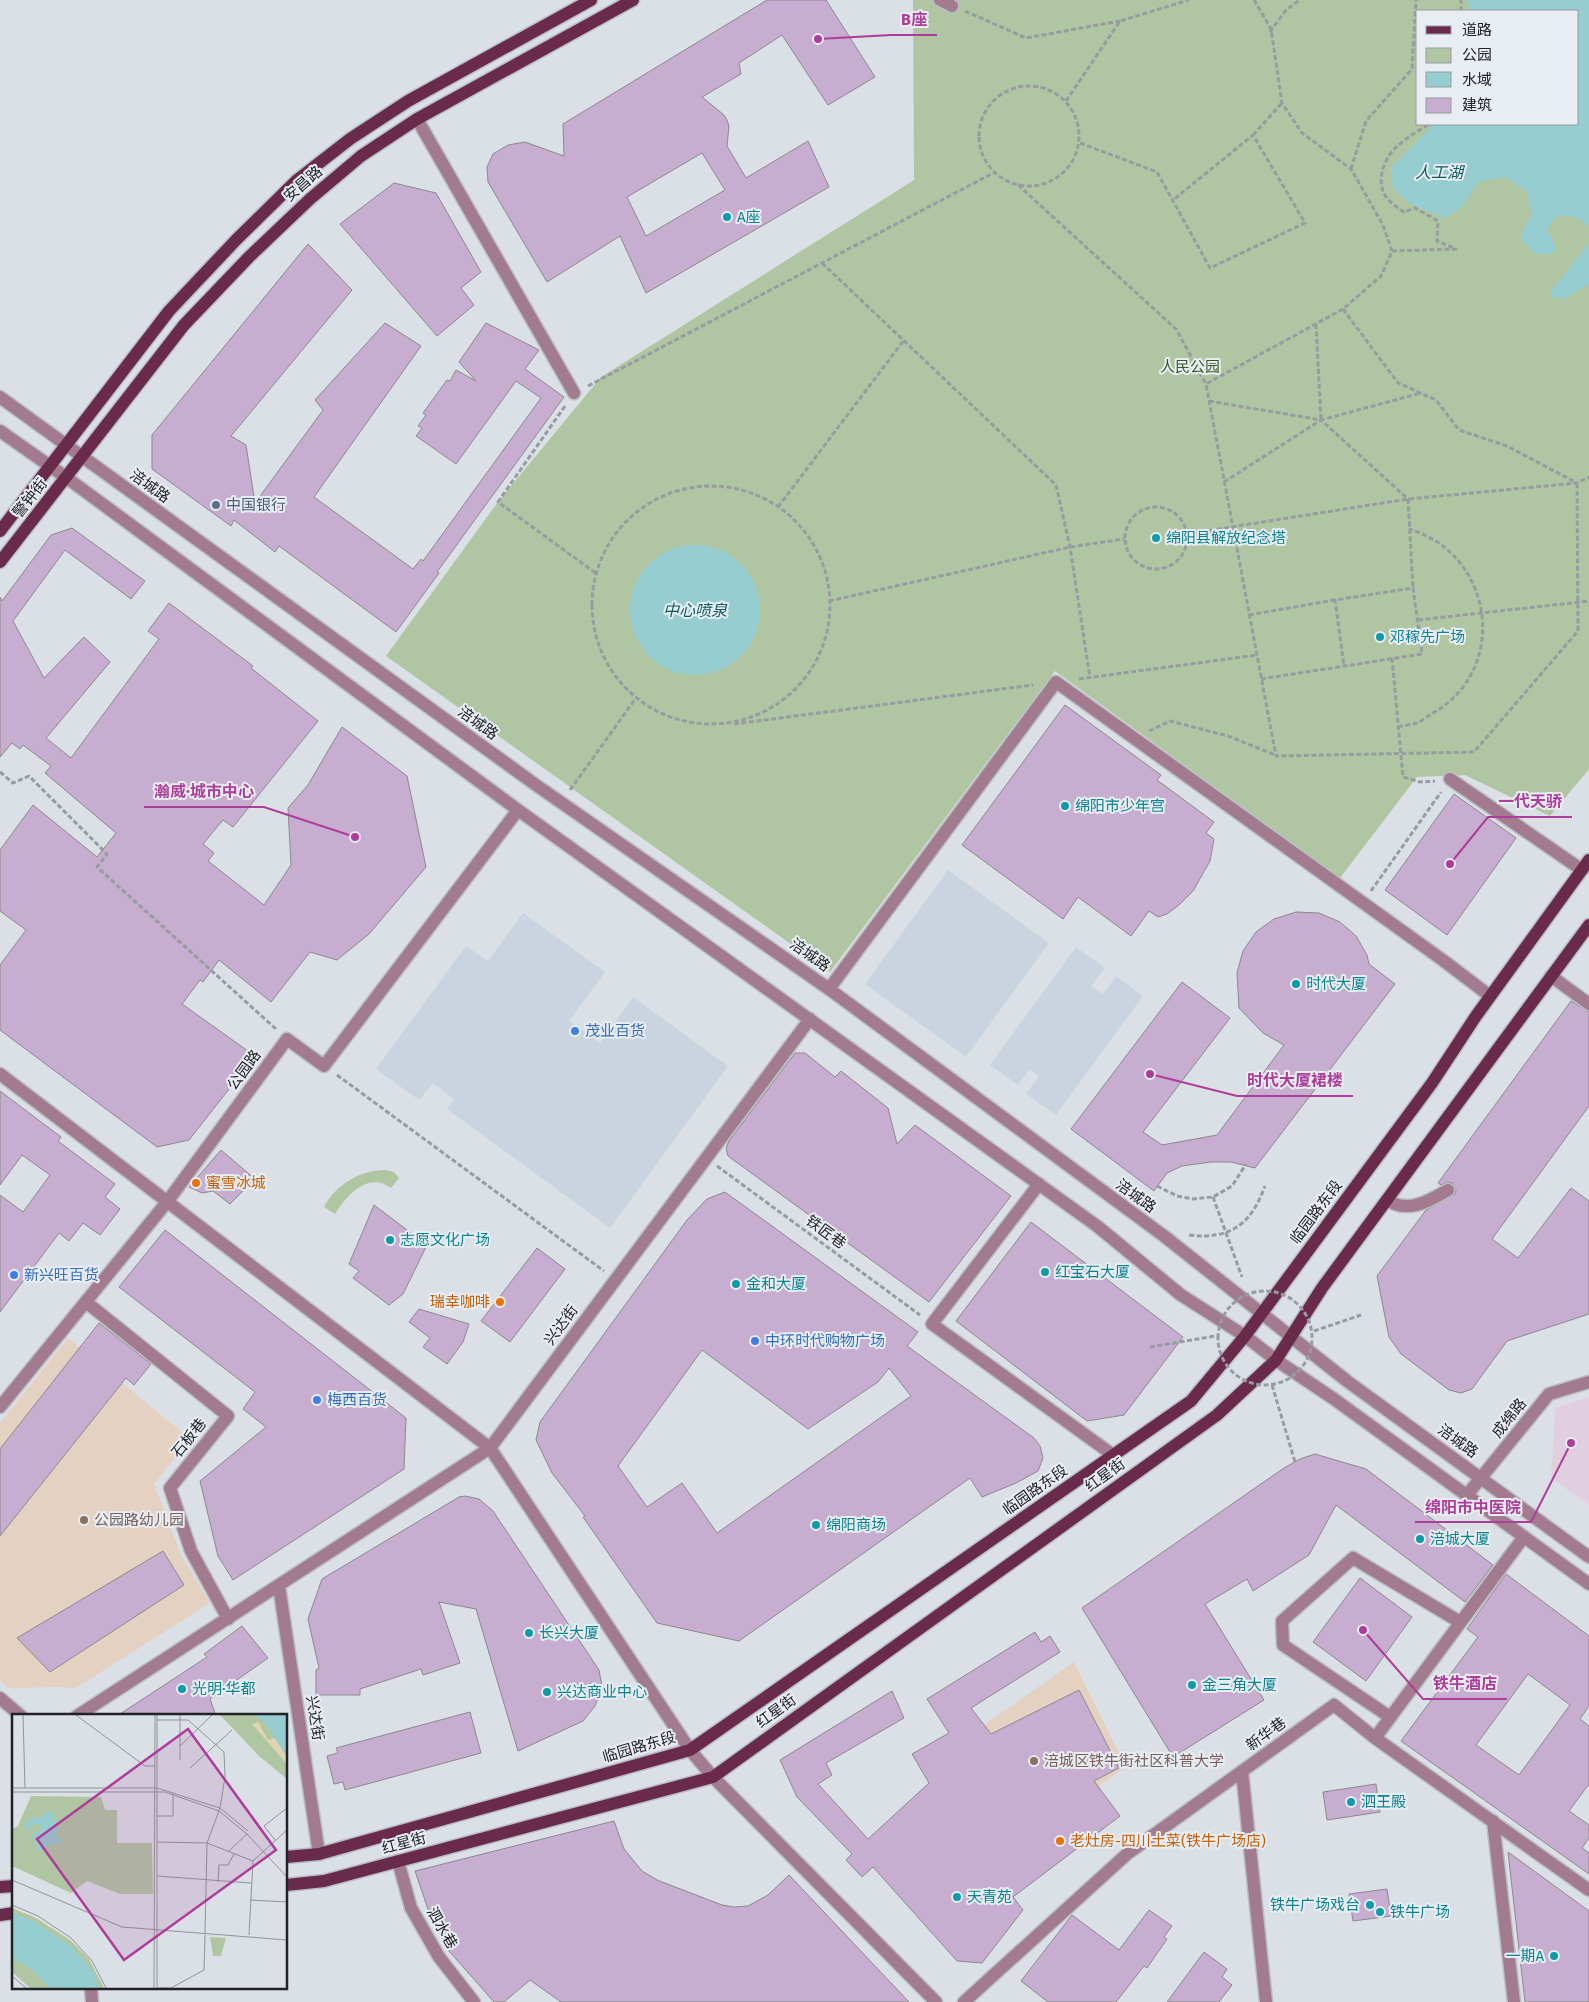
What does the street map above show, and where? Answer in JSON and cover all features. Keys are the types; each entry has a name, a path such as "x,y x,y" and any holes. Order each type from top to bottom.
{"main road":[{"name":"安昌路","path":"66,445 169,311 236,240 296,181 350,139 408,101 591,0"},
{"name":"安昌路","path":"67,478 184,325 249,257 310,199 361,156 418,119 633,0"},
{"name":"警钟街","path":"0,531 66,445"},
{"name":"警钟街","path":"0,562 67,478"},
{"name":"临园路东段","path":"288,1858 319,1854 690,1750 1190,1401 1245,1336 1432,1083 1490,996 1585,865"},
{"name":"红星街","path":"288,1885 324,1881 713,1777 1217,1415 1276,1360 1322,1288 1589,925"}],"street":[{"path":"940,0 952,6"},
{"path":"418,119 574,393"},
{"name":"涪城路","path":"0,397 561,802 829,989 1164,1236 1347,1381 1589,1557"},
{"path":"0,431 67,478 518,810 1097,1226 1181,1295 1245,1336 1276,1360 1334,1399 1467,1494 1523,1538 1589,1584"},
{"path":"829,989 1056,682 1490,996"},
{"path":"1450,779 1585,865"},
{"name":"公园路","path":"0,1407 167,1202 287,1039 324,1066 518,810"},
{"path":"1551,976 1589,1004"},
{"name":"兴达街","path":"80,1714 490,1448 810,1019"},
{"path":"0,1074 490,1448 690,1750 713,1777 936,2002"},
{"path":"1039,1184 932,1324 1113,1455"},
{"path":"1387,1200 1394,1205 1418,1205 1448,1190"},
{"name":"石板巷","path":"86,1302 228,1416 170,1488 191,1551 228,1619"},
{"name":"成绵路","path":"1467,1494 1549,1394 1589,1382"},
{"path":"1523,1538 1375,1738 1589,1890"},
{"path":"1390,1716 1283,1645 1282,1621 1353,1558 1460,1622"},
{"name":"兴达街","path":"279,1586 319,1854"},
{"path":"0,1698 19,1714"},
{"name":"新华巷","path":"964,2002 1127,1854 1334,1705 1375,1738"},
{"path":"1242,1771 1266,2002"},
{"path":"1493,1821 1514,2002"},
{"name":"泗水巷","path":"398,1861 411,1908 438,1957 474,2002"}],"path":[{"path":"952,6 1026,38 1120,21 1189,0"},
{"path":"1206,384 1343,309 1381,276 1392,251 1383,225 1351,169 1302,133 1282,103 1270,29 1254,0"},
{"path":"1270,33 1286,10 1300,0"},
{"path":"1351,169 1366,121 1412,69 1416,0"},
{"path":"1066,100 1120,21"},
{"path":"1033,85 1049,89 1066,100 1074,110 1079,126 1080,143 1075,159 1064,172 1051,182 1034,186 1018,185 1002,179 990,168 982,153 979,137 981,120 989,105 1001,94 1016,87 1033,85"},
{"path":"1172,201 1252,135 1282,103"},
{"path":"1392,251 1456,249 1437,241 1438,221 1415,208 1404,212 1392,204 1384,194 1381,179 1386,161 1398,145 1428,125"},
{"path":"1080,143 1156,172 1210,268 1306,223 1252,135"},
{"path":"597,574 498,502 574,393 994,172"},
{"path":"1018,185 1176,329 1206,384 1276,756"},
{"path":"822,263 1056,485 1070,547 1090,678"},
{"path":"1343,309 1398,383 1436,400 1459,430 1507,446 1578,483"},
{"path":"1316,324 1321,420"},
{"path":"778,507 904,340"},
{"path":"1224,482 1321,420 1421,393"},
{"path":"1210,401 1321,420 1408,499 1413,588 1422,654 1261,680"},
{"path":"1187,534 1408,499 1578,483 1589,477"},
{"path":"1134,738 1170,721 1228,736 1276,756 1474,752 1578,631 1578,483"},
{"path":"722,725 762,714 796,690 820,656 830,620 829,582 817,548 794,518 764,497 728,487 691,487 656,499 626,521 602,556 592,596 595,638 613,675 643,705 680,722 722,725 1257,655"},
{"path":"1158,507 1168,509 1177,515 1184,523 1187,534 1185,549 1177,562 1158,570 1148,569 1139,565 1131,558 1126,550 1124,539 1130,520 1138,512 1158,507"},
{"path":"1398,727 1417,723 1447,706 1469,679 1481,647 1483,613 1473,580 1453,553 1425,533 1410,529"},
{"path":"830,601 1070,547 1124,539"},
{"path":"1249,615 1413,588"},
{"path":"1335,600 1344,666"},
{"path":"1418,620 1589,601"},
{"path":"1392,658 1403,776 1420,782 1450,779"},
{"path":"561,802 636,698"},
{"path":"1362,903 1450,779"},
{"name":"铁匠巷","path":"706,1158 932,1324"},
{"path":"1157,1186 1177,1196 1193,1199 1213,1197 1232,1186 1246,1164"},
{"path":"1184,1234 1211,1236 1226,1234 1239,1226 1251,1214 1260,1200 1265,1186"},
{"path":"1213,1197 1248,1294"},
{"path":"1262,1290 1276,1292 1289,1297 1300,1306 1308,1318 1312,1331 1312,1346 1307,1360 1298,1372 1286,1380 1272,1385 1258,1385 1245,1381 1233,1373 1224,1362 1219,1349 1218,1335 1221,1322 1227,1310 1236,1301 1248,1294 1262,1290"},
{"path":"1312,1331 1361,1315"},
{"path":"1150,1347 1218,1335"},
{"path":"1272,1385 1295,1462"}],"shaded area":[{"path":"948,870 1049,943 966,1057 865,984"},
{"path":"523,913 605,972 569,1021 600,1043 633,997 728,1066 610,1228 447,1109 454,1099 433,1083 419,1100 376,1069 466,946 488,961"},
{"path":"1076,947 1105,968 1091,986 1103,994 1116,976 1143,996 1056,1115 1026,1094 1039,1076 1030,1069 1018,1085 990,1065"},
{"name":"公园路幼儿园","path":"68,1338 190,1439 154,1484 181,1555 210,1603 74,1689 62,1687 8,1688 0,1681 0,1423"},
{"path":"1589,1397 1589,1505 1551,1478 1555,1408"},
{"name":"涪城区铁牛街社区科普大学","path":"1074,1662 1126,1767 1006,1849 941,1755"}],"green space":[{"name":"人民公园","path":"913,0 1589,0 1589,769 1550,816 1465,775 1417,777 1340,878 1055,671 830,972 386,656 498,502 601,377 914,180"},
{"path":"386,1170 394,1172 399,1178 391,1188 382,1183 366,1184 352,1193 335,1214 324,1207 335,1192 350,1180 368,1172"}],"water":[{"name":"人工湖","path":"1468,0 1589,0 1589,226 1575,217 1557,216 1547,229 1556,248 1552,254 1536,254 1521,240 1524,228 1532,216 1527,192 1506,177 1478,182 1462,207 1445,218 1410,204 1393,188 1391,168 1433,125 1579,125 1579,10 1469,10"},
{"path":"1589,243 1589,284 1564,299 1552,297 1552,290"},
{"name":"中心喷泉","path":"695,545 708,546 720,550 741,564 755,585 759,597 759,623 755,635 741,656 720,670 708,674 695,675 682,674 670,670 649,656 635,635 631,623 630,610 631,597 635,585 649,564 670,550 682,546"}],"building":[{"path":"767,0 826,0 875,77 828,105 782,35 739,63 741,74 702,97 724,115 727,120 729,126 727,146 746,178 808,141 829,187 646,293 620,236 547,282 488,182 487,167 493,154 508,145 525,142 564,156 563,124","holes":["702,153 725,190 646,236 627,197"]},
{"path":"394,183 436,193 481,272 461,288 474,305 437,336 340,224"},
{"path":"308,244 352,290 231,436 246,445 255,503 323,410 315,400 385,323 421,346 314,497 413,569 421,559 423,561 541,398 516,381 456,464 416,436 422,428 418,426 426,415 423,413 447,380 450,381 456,370 476,381 459,362 486,323 539,350 525,369 564,397 437,572 439,573 396,632 279,546 275,552 234,520 231,526 152,469 152,435"},
{"path":"72,528 145,581 131,599 65,550 13,621 44,678 84,637 110,662 46,738 71,758 159,639 148,631 169,603 253,666 251,668 318,721 233,827 223,820 203,844 214,853 208,861 264,905 291,865 288,808 308,785 342,727 407,776 426,867 369,934 337,960 310,952 271,1002 219,960 203,982 200,980 182,1004 255,1056 189,1140 157,1147 0,1030 0,965 26,930 0,911 0,850 33,805 97,857 116,833 45,773 51,766 23,745 20,749 12,743 0,757 0,597 2,601 51,535"},
{"name":"绵阳市少年宫","path":"1065,705 1161,775 1157,780 1214,822 1206,833 1214,839 1210,861 1193,891 1167,914 1158,917 1149,911 1131,936 1078,897 1063,919 962,845"},
{"path":"1454,794 1516,838 1447,935 1385,890"},
{"path":"1296,912 1319,913 1340,922 1356,936 1367,955 1369,964 1395,984 1255,1168 1231,1162 1211,1162 1182,1166 1167,1173 1154,1191 1071,1129 1182,982 1230,1018 1143,1132 1162,1145 1217,1135 1284,1045 1263,1033 1239,1008 1237,973 1243,951 1256,932 1274,919"},
{"path":"1571,1001 1589,1012 1589,1106 1492,1239 1518,1258 1571,1188 1589,1201 1589,1314 1507,1341 1472,1389 1461,1393 1449,1390 1401,1354 1389,1337 1377,1276 1426,1210 1455,1194 1456,1190 1452,1183 1448,1182 1441,1185 1438,1183"},
{"path":"795,1053 805,1053 835,1077 841,1071 888,1108 897,1144 915,1125 1011,1196 929,1302 728,1156 726,1148 729,1141"},
{"path":"0,1091 61,1137 58,1141 115,1184 105,1197 120,1209 100,1235 83,1223 69,1241 59,1233 0,1312 0,1195 23,1212 50,1175 22,1155 0,1185"},
{"path":"221,1150 255,1179 230,1204 213,1191 202,1193 189,1187"},
{"path":"725,1192 918,1332 907,1346 1034,1438 1040,1446 1043,1458 1038,1471 1016,1483 982,1497 970,1478 739,1641 657,1623 583,1517 585,1516 552,1473 536,1440 540,1422 687,1220 707,1199","holes":["702,1350 808,1429 878,1382 889,1368 911,1396 717,1533 682,1483 647,1507 618,1466"]},
{"path":"374,1205 427,1245 403,1294 389,1305 353,1278 359,1271 349,1264"},
{"name":"红宝石大厦","path":"1031,1222 1183,1337 1124,1415 1087,1421 956,1321"},
{"name":"梅西百货","path":"165,1230 406,1418 404,1469 233,1580 218,1556 200,1481 266,1427 243,1409 255,1392 119,1287"},
{"path":"537,1248 565,1269 510,1342 481,1321"},
{"path":"419,1309 469,1324 463,1342 447,1364 423,1347 430,1338 409,1322"},
{"path":"99,1323 151,1364 134,1385 126,1378 0,1536 0,1449"},
{"path":"1315,1454 1366,1469 1493,1565 1465,1602 1336,1505 1309,1555 1253,1591 1247,1579 1205,1604 1264,1700 1173,1757 1082,1608 1284,1468 1300,1459"},
{"name":"长兴大厦","path":"465,1496 479,1499 493,1511 599,1670 602,1687 595,1706 583,1721 518,1751 476,1609 439,1602 460,1663 423,1675 421,1669 360,1689 360,1695 316,1695 316,1670 319,1668 308,1619 322,1579 459,1497"},
{"path":"163,1551 184,1585 50,1672 17,1638"},
{"path":"1506,1574 1589,1636 1589,1706 1580,1719 1589,1726 1589,1784 1569,1811 1589,1825 1589,1838 1582,1848 1589,1853 1589,1874 1401,1741 1478,1637 1467,1629","holes":["1528,1674 1570,1705 1519,1775 1476,1745"]},
{"path":"1360,1578 1412,1617 1366,1681 1313,1642"},
{"path":"242,1626 268,1658 210,1699 215,1714 120,1714 207,1657 204,1654"},
{"path":"1035,1632 1041,1642 1050,1636 1060,1652 971,1708 991,1734 1079,1690 1119,1768 1094,1781 1120,1816 1013,1897 1023,1910 982,1963 957,1961 873,1867 862,1877 846,1860 852,1854 797,1797 780,1760 892,1691 904,1718 826,1763 832,1775 818,1784 868,1839 929,1783 912,1754 949,1733 927,1699"},
{"path":"470,1712 481,1753 345,1790 343,1782 334,1784 327,1756 338,1753 336,1748"},
{"name":"泗王殿","path":"1376,1784 1380,1812 1327,1820 1323,1792"},
{"path":"614,1821 624,1849 642,1871 657,1880 722,1905 734,1907 748,1906 768,1895 789,1875 909,2002 561,2002 530,1980 504,2002 494,2002 449,1951 430,1915 415,1871"},
{"name":"一期A","path":"1508,1852 1589,1911 1589,2002 1525,2002"},
{"name":"铁牛广场戏台","path":"1387,1889 1391,1916 1353,1921 1349,1894"},
{"path":"1149,1910 1172,1926 1164,1937 1167,1939 1147,1968 1144,1966 1116,2002 1048,2002 1021,1981 1072,1915 1119,1950"},
{"path":"1204,1952 1227,1969 1222,1977 1232,1985 1219,2002 1167,2002"}],"place":[{"name":"B座","path":"818,39"},
{"name":"A座","path":"727,217"},
{"name":"中国银行","path":"216,505"},
{"name":"绵阳县解放纪念塔","path":"1156,538"},
{"name":"邓稼先广场","path":"1380,637"},
{"name":"绵阳市少年宫","path":"1065,806"},
{"name":"瀚威·城市中心","path":"355,837"},
{"name":"一代天骄","path":"1450,864"},
{"name":"时代大厦","path":"1296,984"},
{"name":"茂业百货","path":"575,1031"},
{"name":"时代大厦裙楼","path":"1150,1074"},
{"name":"蜜雪冰城","path":"196,1183"},
{"name":"志愿文化广场","path":"390,1240"},
{"name":"红宝石大厦","path":"1045,1272"},
{"name":"新兴旺百货","path":"14,1275"},
{"name":"金和大厦","path":"736,1284"},
{"name":"瑞幸咖啡","path":"500,1302"},
{"name":"中环时代购物广场","path":"755,1341"},
{"name":"梅西百货","path":"317,1400"},
{"name":"绵阳市中医院","path":"1571,1443"},
{"name":"公园路幼儿园","path":"84,1520"},
{"name":"绵阳商场","path":"816,1525"},
{"name":"涪城大厦","path":"1420,1539"},
{"name":"铁牛酒店","path":"1363,1630"},
{"name":"长兴大厦","path":"529,1633"},
{"name":"金三角大厦","path":"1192,1685"},
{"name":"光明·华都","path":"182,1689"},
{"name":"兴达商业中心","path":"547,1692"},
{"name":"涪城区铁牛街社区科普大学","path":"1034,1761"},
{"name":"泗王殿","path":"1351,1802"},
{"name":"老灶房-四川土菜(铁牛广场店)","path":"1060,1841"},
{"name":"天青苑","path":"957,1897"},
{"name":"铁牛广场戏台","path":"1370,1905"},
{"name":"铁牛广场","path":"1380,1912"},
{"name":"一期A","path":"1554,1956"}]}
